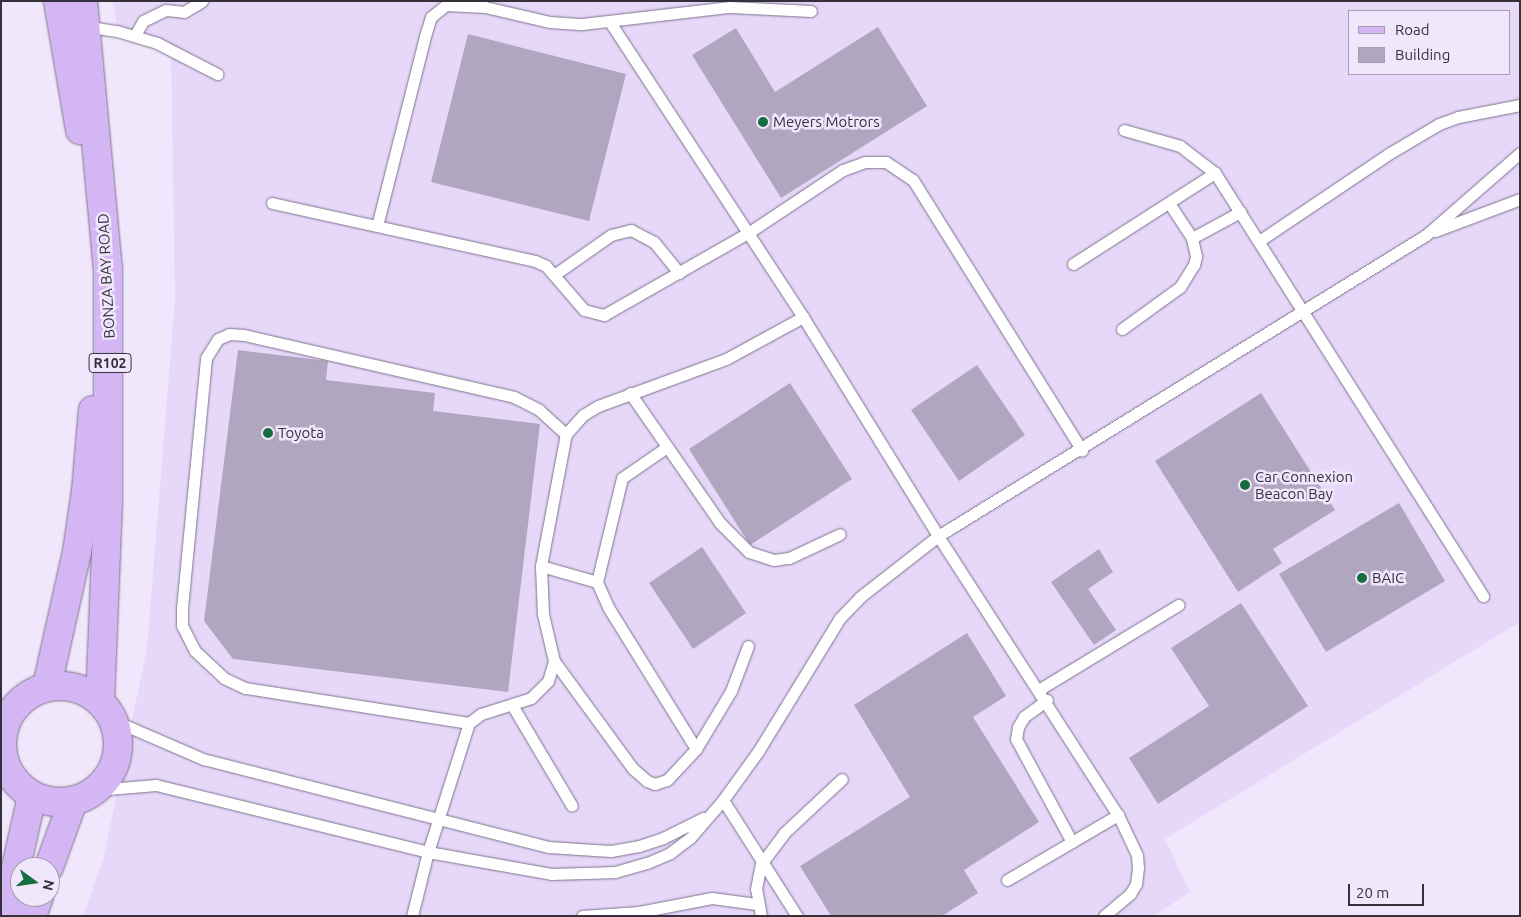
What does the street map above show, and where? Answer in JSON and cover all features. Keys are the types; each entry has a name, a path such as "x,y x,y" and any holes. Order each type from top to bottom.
{"main road":[{"name":"BONZA BAY ROAD","path":"47,686 77,552 86,491 93,409 93,273 88,190 72,14"},
{"name":"BONZA BAY ROAD","path":"54,857 85,796 110,776 117,759 119,740 107,711 108,269 95,106 72,14"},
{"path":"85,796 59,803 32,796 18,785 8,770 2,753 2,736 7,719 17,704 31,693 47,686 76,687 107,711"},
{"path":"4,916 32,796"}],"lane":[{"path":"135,35 143,21 166,10 184,12 202,1"},
{"path":"377,226 426,33 438,10 458,4 550,22 610,22 730,7 811,11"},
{"path":"72,14 158,43 217,74"},
{"path":"610,22 803,317 938,536 1040,689 1118,815 1137,855 1136,884 1130,894 1104,916"},
{"path":"1259,241 1390,153 1439,124 1458,117 1520,104"},
{"path":"1124,130 1180,146 1215,173 1259,241 1302,314 1483,596"},
{"path":"85,796 156,785 428,852 551,874 616,872 670,853 690,838 707,816 723,800 759,750 840,618 860,597 938,536 1082,450 1426,235 1520,153"},
{"path":"272,204 535,261 554,276 584,310 604,315 748,233 843,170 865,162 886,162 900,168 913,180 1082,450"},
{"path":"1073,264 1215,173"},
{"path":"1426,235 1520,199"},
{"path":"1122,329 1180,287 1190,276 1196,256 1192,238 1169,203"},
{"path":"1192,238 1240,212"},
{"path":"554,276 611,235 632,230 654,242 679,273"},
{"path":"748,646 731,691 696,749 667,780 661,783 647,782 633,770 554,661 543,614 541,566 566,434 583,415 630,393 726,359 803,317"},
{"path":"469,723 245,688 224,678 195,651 182,625 182,608 206,358 218,339 229,334 244,335 514,397 539,410 566,434"},
{"path":"630,393 720,523 749,552 762,558 789,558 840,534"},
{"path":"667,446 622,478 597,582 605,600 696,749"},
{"path":"541,566 597,582"},
{"path":"1040,689 1178,605"},
{"path":"412,916 428,852 469,723 481,714 531,698 544,689 554,661"},
{"path":"1047,700 1024,717 1018,727 1016,739 1072,842"},
{"path":"512,705 572,806"},
{"path":"107,711 203,759 549,847 611,851 663,838 707,816"},
{"path":"761,916 757,904 761,864 784,833 842,779"},
{"path":"723,800 761,864 797,916"},
{"path":"1007,880 1118,815"},
{"path":"582,916 639,912 712,898 757,904"}],"shaded area":[{"path":"113,1 1520,1 1520,622 1165,839 1190,892 1154,916 83,916 103,860 147,648 175,299 171,50 117,31"}],"building":[{"path":"878,27 927,106 781,198 692,55 736,28 775,92"},
{"path":"468,34 626,74 589,221 431,182"},
{"path":"238,350 328,361 326,380 435,393 433,411 540,424 508,692 233,659 204,621"},
{"path":"977,365 1025,435 959,481 911,410"},
{"path":"790,383 852,479 750,545 689,449"},
{"name":"Car Connexion Beacon Bay","path":"1261,393 1335,510 1273,549 1282,563 1238,592 1155,461"},
{"name":"BAIC","path":"1399,503 1445,581 1326,652 1279,574"},
{"path":"702,547 746,613 693,649 649,583"},
{"path":"1099,549 1113,572 1088,589 1116,630 1094,645 1051,582"},
{"path":"1241,603 1308,706 1158,804 1129,758 1209,706 1171,648"},
{"path":"967,633 1006,696 973,717 1039,822 964,870 978,893 942,916 831,916 800,866 910,797 854,705"}],"place":[{"name":"Meyers Motrors","path":"763,122"},
{"name":"Toyota","path":"268,433"},
{"name":"Car Connexion Beacon Bay","path":"1245,485"},
{"name":"BAIC","path":"1362,578"}]}
